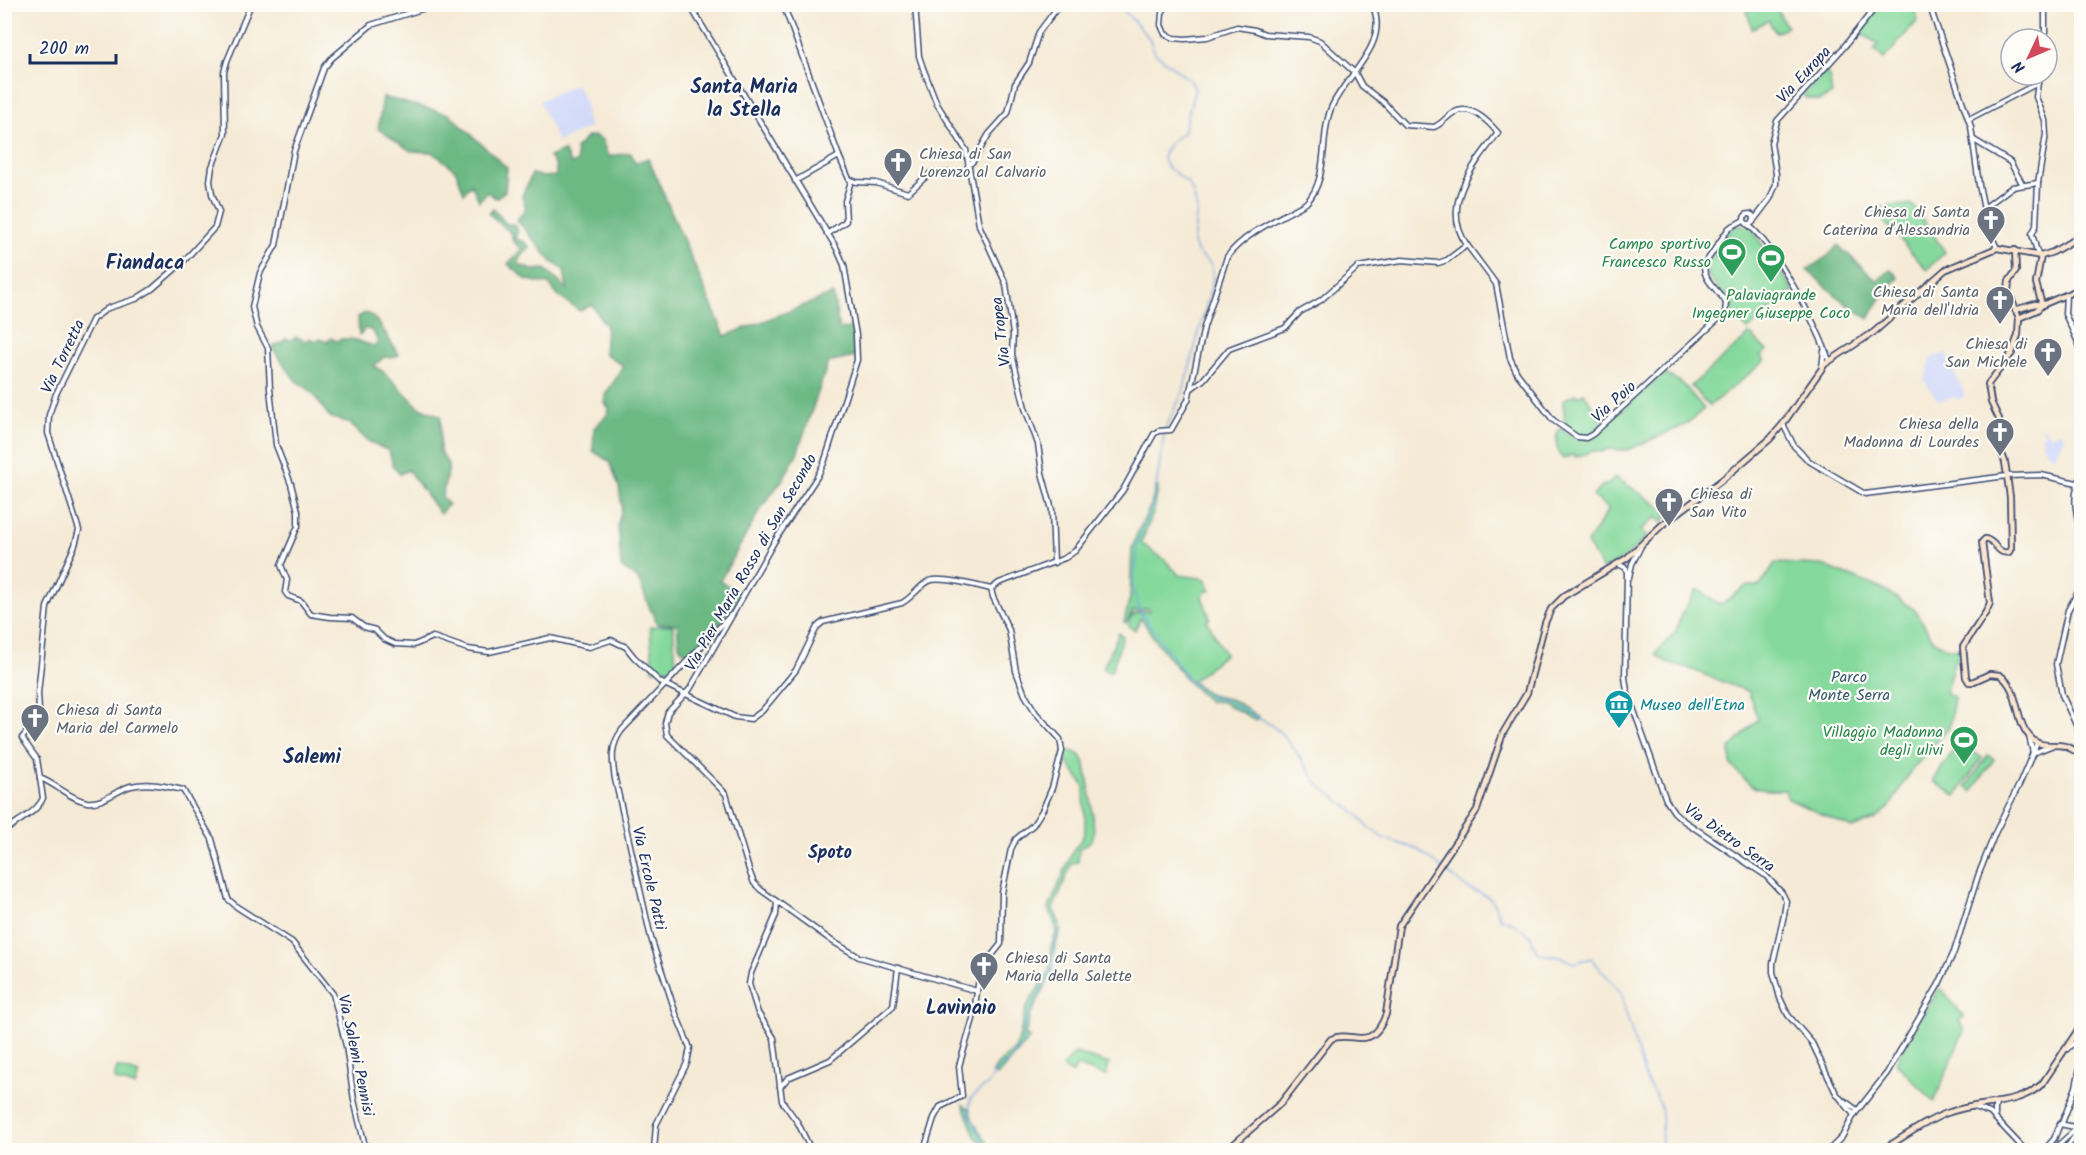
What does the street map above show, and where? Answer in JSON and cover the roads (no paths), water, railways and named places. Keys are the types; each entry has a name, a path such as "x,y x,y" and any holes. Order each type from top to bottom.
{"main road":[{"path":"1227,1150 1281,1103 1331,1040 1336,1037 1364,1039 1381,1025 1386,1014 1399,926 1466,829 1481,802 1503,733 1527,693 1539,643 1551,609 1569,592 1627,558 1662,525 1722,480 1770,439 1828,361 1874,332 1945,270 1997,248 2040,256 2053,252 2082,235"},
{"path":"2015,250 2016,271 2008,287 2008,293 2019,318 2017,340 2007,361 1988,384 1990,402 1999,419 2000,449 2006,462 2010,497 2011,548 2009,552 1999,551 1989,540 1985,539 1982,542 1990,603 1963,647 1966,677 1969,682 1990,674 2000,675 2011,688 2023,726 2037,743 2078,750"},
{"path":"2040,256 2036,283 2042,305"},
{"path":"2019,318 2037,310 2042,305 2082,288"},
{"path":"2015,309 2035,304 2042,305"},
{"path":"1882,1150 1944,1114 2024,1095 2037,1088 2082,1024"}],"street":[{"name":"Via Torretta","path":"40,778 36,756 22,738 39,711 38,693 47,607 75,545 79,530 48,433 49,415 60,382 93,319 108,308 142,296 182,263 215,227 219,212 210,181 225,134 224,72 251,4"},
{"path":"438,4 389,18 366,28 331,59 320,76 294,151 276,245 260,273 252,301 252,310 268,348 276,445 291,484 298,512 298,526 281,565 287,580 285,592 288,596 301,601 311,614 352,618 395,644 414,645 433,637 478,651 495,651 510,645 553,638 583,647 595,646 611,640 626,647 664,685 735,717 751,719 762,711 792,676 818,627 823,622 902,603 925,584 934,580 991,589"},
{"name":"Via Pier Maria Rosso di San Secondo","path":"689,4 837,249 844,265 856,335 855,371 818,477 774,542 690,689 668,712 665,723 666,734 726,794 751,877 761,890 779,906"},
{"path":"783,4 838,156 851,182 845,201 846,221 826,234"},
{"name":"Via Tropea","path":"915,4 920,61 937,104 964,147 979,225 1006,284 1013,334 1012,354 1025,408 1038,444 1041,473 1052,510 1054,563"},
{"path":"968,166 989,134 1007,115 1015,84 1027,68 1040,32 1060,4"},
{"path":"1167,4 1162,13 1161,25 1165,34 1174,38 1207,37 1237,27 1265,34 1309,36 1325,45 1348,66 1362,86 1383,102 1405,125 1437,126 1455,112 1464,110 1482,117 1498,133 1477,160 1460,194 1458,231 1467,245 1438,264 1402,260 1358,267 1321,300 1300,312 1285,328 1229,349 1203,380 1191,388"},
{"path":"991,589 999,582 1069,556 1089,536 1123,490 1154,434 1171,430 1174,427 1191,388 1204,327 1227,257 1268,223 1306,203 1311,198 1319,175 1329,115 1334,103 1355,73 1377,34 1378,21 1372,4"},
{"name":"Via Europa","path":"1767,204 1776,184 1771,143 1777,121 1843,48 1878,4"},
{"path":"1929,4 1969,119 1987,223 1991,238 1997,248"},
{"path":"2045,4 2045,27"},
{"path":"1348,66 1351,78"},
{"path":"1969,119 2030,87"},
{"path":"2037,87 2036,97 2045,120 2046,134 2037,183 2036,225 2032,234 2040,256"},
{"path":"1974,140 2010,162 2023,185"},
{"path":"795,181 838,156"},
{"path":"851,182 876,183 908,193 928,174 968,172"},
{"path":"1984,208 2009,189 2037,183"},
{"path":"1760,236 1746,222 1745,216 1767,204"},
{"path":"1746,222 1753,220 1767,204"},
{"path":"1750,214 1760,236 1834,357"},
{"name":"Via Poio","path":"1467,245 1496,284 1510,358 1515,370 1553,420 1574,436 1583,438 1593,434 1725,313 1727,308 1725,300 1707,278 1704,268 1707,258 1733,225 1746,222"},
{"path":"2066,295 2065,314 2082,351"},
{"path":"1824,344 1828,361"},
{"path":"1821,369 1824,344"},
{"path":"1783,424 1794,446 1809,461 1862,494 2007,476 2041,475 2077,483"},
{"path":"2082,475 2077,483 2074,504 2082,538"},
{"path":"1628,581 1632,564 1643,543"},
{"path":"1627,558 1632,564"},
{"path":"1627,558 1628,581"},
{"path":"1618,564 1626,568"},
{"name":"Via Dietro Serra","path":"1628,581 1625,677 1627,691 1659,783 1670,807 1679,817 1765,875 1782,893 1785,907 1773,963 1775,982 1785,1009 1812,1043 1839,1097"},
{"path":"2078,750 2080,737 2075,719 2064,700 2056,664 2068,610 2082,585"},
{"path":"924,1150 938,1110 946,1102 962,1096 959,1069 971,1029 979,978 985,964 1001,944 1002,893 1013,843 1033,825 1043,809 1052,788 1062,748 1060,739 1024,695 1017,678 1009,630 991,589"},
{"name":"Via Ercole Patti","path":"654,1150 656,1125 687,1063 690,1048 676,1014 651,938 615,778 613,744 622,730 730,616 742,600"},
{"path":"711,636 718,643"},
{"path":"2029,735 2033,753"},
{"path":"1829,1150 1842,1137 1857,1110 1887,1073 1939,984 1954,952 1978,876 1995,833 2037,743"},
{"path":"2033,753 2052,746"},
{"path":"4,832 42,802 40,778"},
{"name":"Via Salemi Pennisi","path":"40,778 86,801 105,799 130,786 164,785 183,790 212,839 227,896 232,903 292,942 333,994 366,1150"},
{"path":"784,1079 779,1075 774,1038 758,1012 749,984 751,973 779,906 853,954 977,991"},
{"path":"811,1150 798,1124 782,1101 780,1088 784,1079 830,1060 890,1009 895,1002 898,968"},
{"path":"2073,1038 2082,1037"},
{"path":"2062,1054 2071,1046 2082,1042"},
{"path":"2044,1150 2054,1139 2077,1083 2082,1058"},
{"path":"1839,1097 1857,1110"},
{"path":"1839,1097 1854,1115"},
{"path":"1995,1116 1997,1102"},
{"path":"1988,1104 1990,1113"},
{"path":"1988,1104 1998,1122"},
{"path":"1973,1107 1990,1113 2025,1150"},
{"path":"2060,1124 2079,1126"},
{"path":"2053,1150 2079,1126"},
{"path":"2060,1144 2065,1150 2079,1126"}],"waterway":[{"path":"1118,4 1149,38 1155,53 1191,81 1195,89 1183,133 1170,143 1163,159 1166,166 1187,182 1192,190 1197,209 1193,243 1197,252 1212,265 1213,280 1183,392 1165,429 1154,501 1136,546 1137,559 1132,585 1139,610 1188,679 1208,696 1227,701 1271,725 1282,734 1319,785 1358,815 1368,827 1383,838 1419,850 1467,888 1487,896 1493,901 1500,918 1511,922 1530,935 1540,954 1560,957 1574,963 1591,958 1622,994 1645,1077 1660,1104 1662,1124 1660,1150"},
{"path":"987,1150 968,1112 971,1098 989,1083 997,1069 1008,1062 1022,1044 1024,1025 1053,966 1054,945 1060,928"}],"place":[{"name":"Chiesa di San Lorenzo al Calvario","path":"898,188"},
{"name":"Chiesa di Santa Caterina d'Alessandria","path":"1991,246"},
{"name":"Campo sportivo Francesco Russo","path":"1732,278"},
{"name":"Palaviagrande Ingegner Giuseppe Coco","path":"1771,284"},
{"name":"Chiesa di Santa Maria dell'Idria","path":"2000,326"},
{"name":"Chiesa di San Michele","path":"2048,378"},
{"name":"Chiesa della Madonna di Lourdes","path":"2000,458"},
{"name":"Chiesa di San Vito","path":"1669,528"},
{"name":"Museo dell'Etna","path":"1619,730"},
{"name":"Chiesa di Santa Maria del Carmelo","path":"35,744"},
{"name":"Villaggio Madonna degli ulivi","path":"1964,766"},
{"name":"Chiesa di Santa Maria della Salette","path":"984,992"}],"district":[{"name":"Santa Maria la Stella","path":"744,98"},
{"name":"Fiandaca","path":"145,262"},
{"name":"Salemi","path":"312,756"},
{"name":"Spoto","path":"830,852"},
{"name":"Lavinaio","path":"961,1007"}],"park label":[{"name":"Parco Monte Serra","path":"1849,685"}]}
